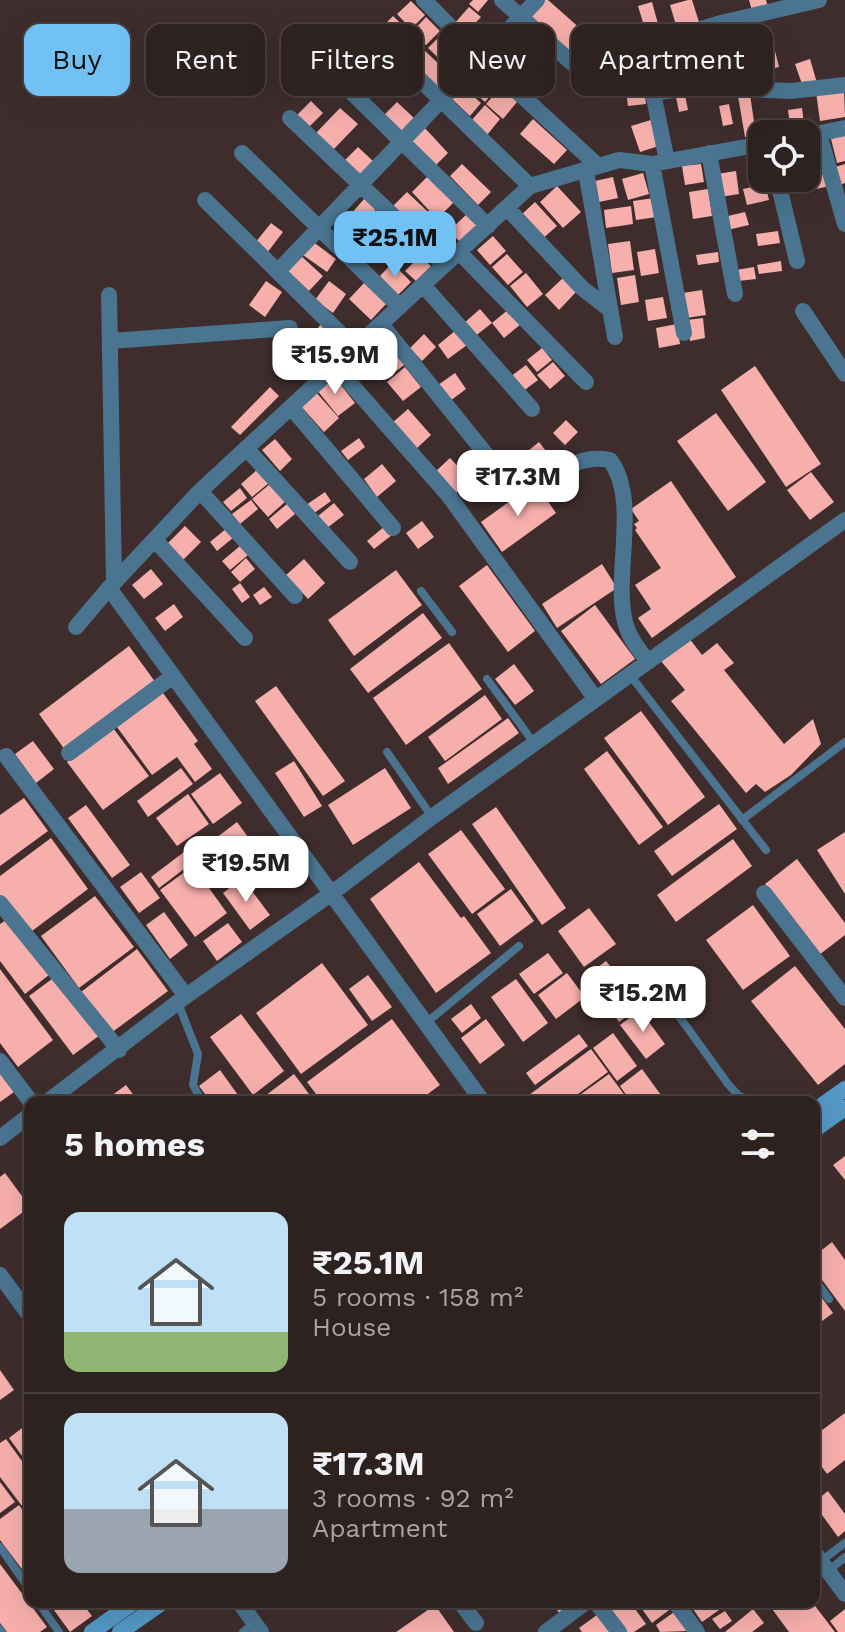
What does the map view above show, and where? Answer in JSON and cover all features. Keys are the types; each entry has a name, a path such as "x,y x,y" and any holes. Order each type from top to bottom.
{"street":[{"path":"424,0 448,24"},
{"path":"502,0 572,63 582,66 708,27 819,0"},
{"path":"514,24 537,0"},
{"path":"423,83 530,186"},
{"path":"684,333 659,162 653,93 695,87 791,91 845,85"},
{"path":"356,96 488,226"},
{"path":"278,271 445,96"},
{"path":"519,96 592,169 615,337"},
{"path":"290,118 445,265"},
{"path":"820,133 845,128"},
{"path":"76,627 200,491 530,186 619,160 659,162 748,146"},
{"path":"242,153 400,307"},
{"path":"709,153 735,294"},
{"path":"820,154 845,224"},
{"path":"780,192 797,261"},
{"path":"205,200 355,348"},
{"path":"507,208 582,288 609,309"},
{"path":"459,252 586,382"},
{"path":"423,285 532,409"},
{"path":"109,295 112,585 173,676 479,1096"},
{"path":"803,311 845,374"},
{"path":"381,324 493,463"},
{"path":"110,341 255,328 290,328"},
{"path":"335,366 449,496 595,698"},
{"path":"291,407 393,528"},
{"path":"246,448 350,562"},
{"path":"552,480 572,463 587,459 610,460 617,470 623,509 623,612 627,629 648,662"},
{"path":"200,491 295,596"},
{"path":"55,1096 182,999 845,520"},
{"path":"155,540 245,638"},
{"path":"69,753 173,676"},
{"path":"6,756 182,999"},
{"path":"764,893 845,998"},
{"path":"0,903 119,1050"},
{"path":"0,1061 26,1096"},
{"path":"820,1107 845,1089"},
{"path":"820,1126 845,1108"},
{"path":"0,1138 24,1120"},
{"path":"0,1275 24,1308"},
{"path":"821,1561 845,1594"},
{"path":"92,1632 126,1608"},
{"path":"120,1632 154,1608"},
{"path":"242,1608 253,1629"},
{"path":"465,1608 476,1623"},
{"path":"546,1632 578,1608"},
{"path":"601,1608 619,1632"},
{"path":"679,1608 697,1632"}],"lane":[{"path":"421,591 452,632"},
{"path":"630,675 766,850"},
{"path":"487,679 535,743"},
{"path":"742,820 845,742"},
{"path":"387,752 432,817"},
{"path":"426,1023 519,946"},
{"path":"655,983 728,1084 740,1096"},
{"path":"182,999 198,1054 193,1085 199,1096"},
{"path":"820,1287 829,1299"},
{"path":"821,1561 845,1543"},
{"path":"0,1547 24,1581"},
{"path":"821,1561 845,1557"},
{"path":"42,1608 59,1632"}],"building":[{"path":"473,0 488,0 478,12 469,4"},
{"path":"544,0 548,0 575,24 571,24 571,54 555,40 555,24 537,24 529,17"},
{"path":"692,0 700,24 676,24 670,5"},
{"path":"749,0 766,0 768,7 752,11"},
{"path":"411,1 425,15 416,24 406,24 397,14"},
{"path":"652,2 658,24 643,24 638,6"},
{"path":"469,7 481,17 474,24 455,23"},
{"path":"393,16 402,24 385,24"},
{"path":"426,17 439,30 426,45 423,42 423,24 419,24"},
{"path":"439,37 439,59 428,48"},
{"path":"773,43 779,67 773,68"},
{"path":"423,51 439,64 439,90 423,75"},
{"path":"810,59 817,83 803,87 795,64"},
{"path":"844,88 845,117 820,121 816,92"},
{"path":"455,96 473,96 481,103 470,116 452,99"},
{"path":"493,96 511,96 517,102 503,119 486,104"},
{"path":"627,96 645,96 646,104 628,106"},
{"path":"676,96 685,96 688,110 679,112"},
{"path":"738,96 750,96 754,120 748,120 748,137 745,137"},
{"path":"311,101 323,113 307,129 295,117"},
{"path":"397,102 415,119 400,135 382,117"},
{"path":"729,104 733,124 723,126 719,106"},
{"path":"485,105 500,119 487,135 471,121"},
{"path":"340,108 358,124 333,150 316,133"},
{"path":"802,108 804,120 789,120 788,110"},
{"path":"533,119 567,150 554,164 520,134"},
{"path":"654,119 662,145 640,152 631,126"},
{"path":"423,126 448,153 435,166 409,139"},
{"path":"845,135 845,161 837,163 831,139"},
{"path":"358,147 375,163 360,179 343,162"},
{"path":"462,164 491,192 478,205 450,176"},
{"path":"701,164 704,182 685,185 682,166"},
{"path":"845,164 845,183 840,185 835,167"},
{"path":"736,171 739,194 720,197 717,174"},
{"path":"643,173 649,194 628,200 622,179"},
{"path":"826,174 829,186 820,188 820,175"},
{"path":"428,176 454,202 437,219 412,192"},
{"path":"613,177 618,198 599,202 595,181"},
{"path":"557,186 581,212 563,228 540,202"},
{"path":"708,189 712,216 693,219 689,192"},
{"path":"743,189 767,192 769,200 747,205"},
{"path":"407,192 443,226 428,243 391,208"},
{"path":"365,198 377,208 362,226 350,215"},
{"path":"654,198 657,217 636,220 633,201"},
{"path":"535,202 557,226 541,240 520,216"},
{"path":"631,206 633,224 606,228 604,210"},
{"path":"383,209 407,231 389,251 365,229"},
{"path":"745,212 749,225 727,230 724,217"},
{"path":"467,214 478,226 461,243 449,231"},
{"path":"271,223 283,232 267,253 255,243"},
{"path":"444,231 458,245 444,259 430,245"},
{"path":"778,231 780,243 758,246 756,234"},
{"path":"493,236 506,251 490,265 477,250"},
{"path":"312,241 336,259 327,272 303,255"},
{"path":"630,241 634,270 612,273 608,244"},
{"path":"655,249 659,273 641,276 637,252"},
{"path":"718,252 719,262 698,265 696,255"},
{"path":"507,254 523,272 508,285 492,267"},
{"path":"300,255 323,276 309,291 287,270"},
{"path":"420,256 431,266 416,281 405,271"},
{"path":"781,261 782,271 759,274 757,265"},
{"path":"392,263 411,282 398,295 380,276"},
{"path":"754,267 756,279 738,281 736,270"},
{"path":"526,273 543,294 527,307 510,286"},
{"path":"635,275 639,302 621,305 617,278"},
{"path":"564,277 577,291 559,310 545,295"},
{"path":"266,281 282,292 265,317 249,305"},
{"path":"329,281 346,294 333,313 315,300"},
{"path":"364,283 386,304 371,320 349,299"},
{"path":"702,290 706,315 686,318 683,293"},
{"path":"663,297 667,318 648,321 645,300"},
{"path":"480,309 492,323 474,337 463,324"},
{"path":"509,309 521,324 504,338 492,323"},
{"path":"703,318 705,338 690,341 687,320"},
{"path":"324,321 346,342 326,363 304,343"},
{"path":"677,324 680,344 659,348 656,328"},
{"path":"456,330 467,345 448,359 438,345"},
{"path":"424,334 436,347 422,361 410,348"},
{"path":"383,337 404,365 385,380 364,352"},
{"path":"542,348 552,360 537,372 527,360"},
{"path":"301,349 317,362 302,380 286,367"},
{"path":"553,362 565,376 550,389 537,375"},
{"path":"526,365 538,380 522,392 510,377"},
{"path":"755,366 821,464 786,487 721,390"},
{"path":"405,367 421,387 403,401 387,382"},
{"path":"455,373 466,389 450,401 438,385"},
{"path":"333,375 355,403 338,416 316,389"},
{"path":"270,387 279,396 240,435 231,427"},
{"path":"314,390 339,418 324,432 299,404"},
{"path":"408,409 431,435 415,450 392,423"},
{"path":"716,413 766,482 728,511 677,441"},
{"path":"566,420 578,432 565,445 553,433"},
{"path":"359,438 365,447 348,460 341,451"},
{"path":"275,439 292,459 280,471 262,450"},
{"path":"539,442 546,451 514,476 507,468"},
{"path":"450,458 471,480 454,495 434,473"},
{"path":"382,464 396,481 377,497 364,479"},
{"path":"258,469 269,483 252,497 241,484"},
{"path":"486,471 498,487 485,497 473,480"},
{"path":"811,472 834,502 810,520 787,490"},
{"path":"671,481 736,577 652,638 638,618 651,609 635,585 661,568 635,530 634,524 639,521 631,509"},
{"path":"535,483 556,513 502,552 481,522"},
{"path":"270,484 286,501 268,517 252,499"},
{"path":"240,488 247,498 231,511 223,502"},
{"path":"325,492 331,501 313,514 306,505"},
{"path":"251,500 258,509 240,524 232,514"},
{"path":"334,503 344,515 327,528 318,516"},
{"path":"287,504 295,514 277,529 269,519"},
{"path":"422,521 434,537 418,549 406,533"},
{"path":"185,526 201,542 183,560 167,544"},
{"path":"385,526 392,535 374,549 367,541"},
{"path":"227,528 234,537 217,551 210,542"},
{"path":"240,546 248,555 230,570 222,561"},
{"path":"246,558 255,569 240,582 231,572"},
{"path":"304,559 325,583 308,599 286,575"},
{"path":"602,564 617,588 557,628 542,604"},
{"path":"487,565 535,631 508,652 459,586"},
{"path":"151,569 163,584 144,599 132,585"},
{"path":"396,570 422,605 354,656 328,620"},
{"path":"240,583 250,597 242,603 232,589"},
{"path":"264,587 272,597 260,605 253,595"},
{"path":"174,604 183,617 165,631 155,618"},
{"path":"595,605 635,659 601,684 561,631"},
{"path":"423,613 442,638 368,693 350,669"},
{"path":"689,638 702,655 717,643 734,663 724,670 784,744 813,719 821,744 791,775 765,792 756,784 746,793 671,701 685,690 661,661"},
{"path":"449,643 482,689 406,745 373,698"},
{"path":"129,646 156,683 65,750 39,714"},
{"path":"514,664 534,691 515,705 495,679"},
{"path":"276,686 345,781 323,796 255,701"},
{"path":"163,693 198,741 194,744 212,769 195,782 177,757 152,775 117,727"},
{"path":"485,695 502,719 445,761 428,737"},
{"path":"641,711 705,797 668,825 604,738"},
{"path":"508,718 519,733 448,784 438,768"},
{"path":"113,728 149,776 103,810 67,762"},
{"path":"33,741 54,769 36,783 15,754"},
{"path":"607,751 663,827 639,845 584,769"},
{"path":"294,761 322,806 304,817 275,773"},
{"path":"181,768 193,784 148,817 137,801"},
{"path":"385,768 411,808 353,845 328,805"},
{"path":"220,773 242,803 213,824 191,794"},
{"path":"188,794 209,824 177,846 156,818"},
{"path":"24,798 48,831 0,866 0,815"},
{"path":"719,804 737,829 672,876 654,851"},
{"path":"86,805 130,865 112,878 68,818"},
{"path":"496,807 566,908 542,925 472,824"},
{"path":"237,822 248,837 206,869 195,854"},
{"path":"461,830 505,889 472,914 428,854"},
{"path":"845,832 845,894 817,850"},
{"path":"51,838 88,889 28,934 0,896 0,876"},
{"path":"733,839 752,866 676,922 657,895"},
{"path":"184,852 192,863 159,888 151,877"},
{"path":"797,859 845,923 845,935 819,955 765,884"},
{"path":"419,862 491,953 436,993 370,899"},
{"path":"193,866 227,913 195,937 160,890"},
{"path":"141,872 160,898 139,913 120,887"},
{"path":"242,878 270,915 250,930 223,893"},
{"path":"511,889 534,921 500,946 477,914"},
{"path":"95,896 134,947 79,988 41,936"},
{"path":"753,905 790,956 743,990 706,940"},
{"path":"589,908 616,944 584,967 558,931"},
{"path":"164,912 188,945 170,959 146,925"},
{"path":"9,918 50,974 25,994 0,961 0,924"},
{"path":"228,923 242,942 217,961 203,941"},
{"path":"137,949 168,991 111,1033 81,992"},
{"path":"548,953 563,973 534,994 519,974"},
{"path":"606,961 614,971 589,989 582,979"},
{"path":"322,963 368,1025 301,1074 256,1013"},
{"path":"795,966 845,1029 845,1064 818,1085 751,1001"},
{"path":"0,969 53,1040 18,1067 0,1043"},
{"path":"618,971 631,989 603,1010 590,992"},
{"path":"567,973 585,997 556,1019 538,995"},
{"path":"368,975 392,1007 372,1021 349,989"},
{"path":"56,976 100,1035 73,1055 29,996"},
{"path":"516,979 548,1023 523,1042 491,997"},
{"path":"628,996 637,1009 619,1022 610,1009"},
{"path":"471,1004 481,1018 462,1033 451,1019"},
{"path":"640,1010 665,1044 646,1059 620,1025"},
{"path":"241,1014 284,1071 253,1095 210,1037"},
{"path":"392,1019 440,1085 425,1096 318,1096 307,1082"},
{"path":"486,1019 505,1045 480,1064 461,1038"},
{"path":"613,1033 637,1066 617,1081 593,1048"},
{"path":"579,1034 588,1046 535,1085 526,1073"},
{"path":"591,1049 608,1072 575,1096 529,1095"},
{"path":"642,1069 662,1096 627,1096 620,1086"},
{"path":"220,1070 239,1096 206,1096 199,1086"},
{"path":"0,1073 14,1092 0,1102"},
{"path":"294,1074 310,1096 265,1096"},
{"path":"609,1074 625,1096 578,1096"},
{"path":"126,1085 134,1096 111,1096"},
{"path":"845,1156 845,1180 833,1165"},
{"path":"5,1173 24,1199 24,1211 0,1229 0,1177"},
{"path":"832,1242 845,1260 845,1311 820,1277 820,1251"},
{"path":"820,1295 833,1313 820,1323"},
{"path":"0,1370 14,1390 0,1400"},
{"path":"845,1413 845,1460 827,1474 820,1464 820,1432"},
{"path":"24,1427 24,1459 9,1438"},
{"path":"6,1439 24,1464 22,1506 0,1477 0,1443"},
{"path":"0,1482 15,1502 0,1513"},
{"path":"828,1491 845,1514 845,1531 838,1537 820,1512 820,1497"},
{"path":"19,1505 24,1512 24,1572 0,1540 0,1519"},
{"path":"0,1564 24,1596 24,1608 33,1608 47,1627 40,1632 7,1632 0,1623"},
{"path":"52,1608 86,1608 92,1616 70,1632"},
{"path":"431,1608 437,1608 454,1632 396,1632"},
{"path":"634,1608 646,1624 634,1632 624,1632 608,1609"},
{"path":"641,1608 668,1608 669,1610 652,1623"},
{"path":"692,1608 722,1608 702,1622"},
{"path":"771,1608 817,1608 835,1632 789,1632"},
{"path":"753,1609 764,1623 752,1632 725,1632"},
{"path":"845,1609 845,1632 838,1632 830,1621"},
{"path":"725,1611 732,1621 720,1629 712,1619"},
{"path":"601,1612 611,1632 582,1632 579,1628"},
{"path":"674,1612 687,1631 660,1632 656,1625"}]}
